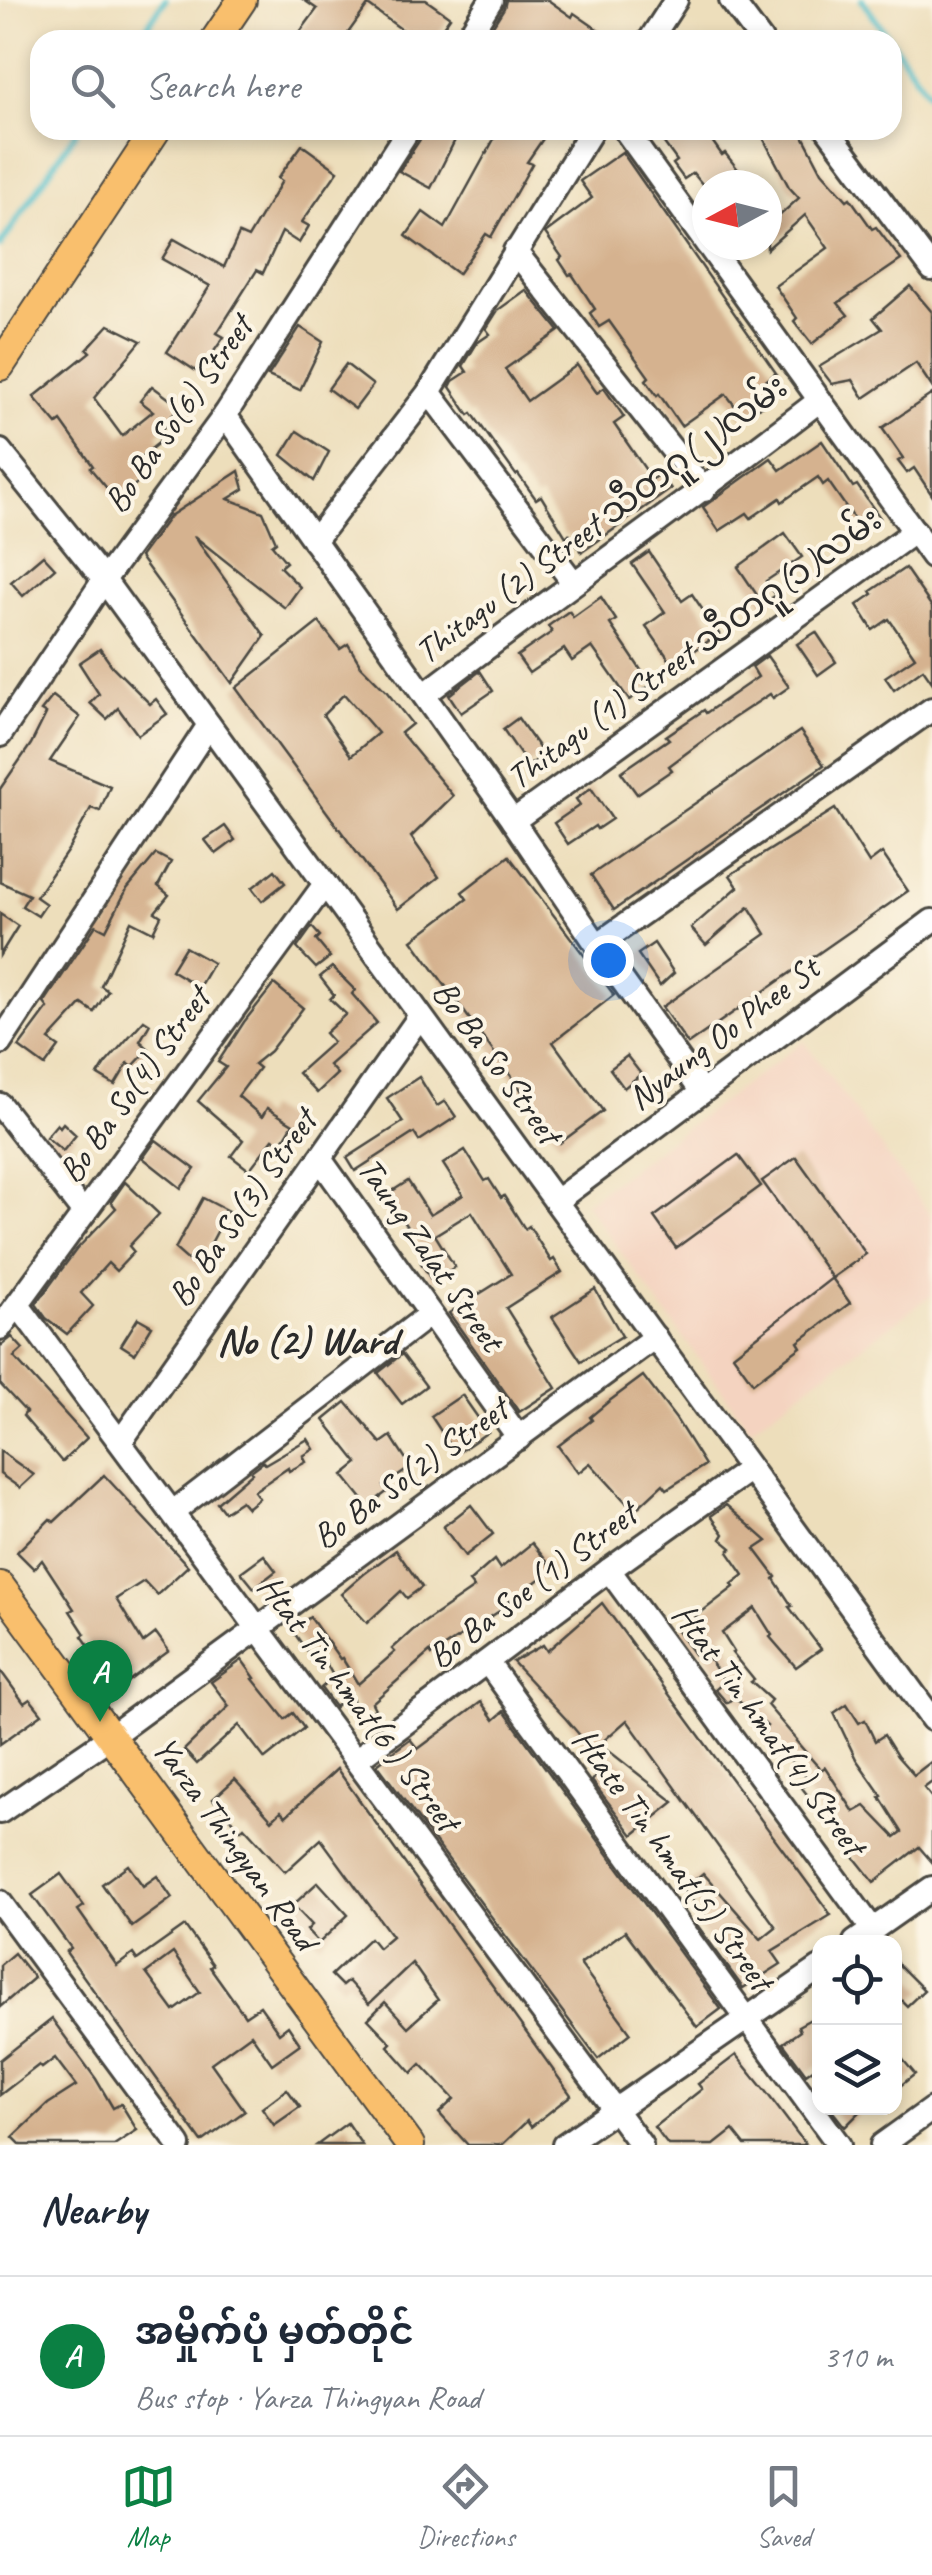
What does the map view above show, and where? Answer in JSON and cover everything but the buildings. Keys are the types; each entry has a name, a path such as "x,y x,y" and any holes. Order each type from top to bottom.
{"main road":[{"path":"222,30 242,0"},
{"path":"0,366 149,140"},
{"name":"Yarza Thingyan Road","path":"0,1586 410,2145"}],"street":[{"path":"472,30 491,0"},
{"path":"656,30 676,0"},
{"path":"731,0 754,30"},
{"name":"Bo Ba So(6) Street","path":"0,734 104,580 225,415 402,140"},
{"path":"314,541 428,392 586,140"},
{"path":"632,140 692,222"},
{"path":"835,140 932,270"},
{"path":"515,251 704,490"},
{"path":"719,260 932,556"},
{"path":"428,392 573,582"},
{"name":"Thitagu (2) Street သီတဂူ(၂)လမ်း","path":"424,695 820,400"},
{"path":"225,415 702,1092"},
{"name":"Bo Ba So Street","path":"0,451 104,580 932,1719"},
{"name":"Thitagu (1) Street သီတဂူ(၁)လမ်း","path":"513,821 915,532"},
{"path":"597,946 932,709"},
{"path":"0,1043 209,725"},
{"name":"Bo Ba So(4) Street","path":"0,1328 325,884"},
{"name":"Nyaung Oo Phee St","path":"556,1202 932,920"},
{"name":"Bo Ba So(3) Street","path":"120,1441 420,1016"},
{"path":"0,1105 84,1213"},
{"name":"Taung Zalat Street","path":"320,1158 519,1438"},
{"name":"Htat Tin hmat(6 ) Street","path":"18,1305 641,2145"},
{"path":"173,1512 430,1314"},
{"name":"Bo Ba So(2) Street","path":"0,1812 110,1736 654,1337"},
{"name":"Bo Ba Soe (1) Street","path":"357,1759 750,1468"},
{"name":"Htat Tin hmat(4) Street","path":"609,1570 863,1935"},
{"name":"Htate Tin hmat(5) Street","path":"487,1662 839,2145"},
{"path":"912,1691 932,1677"},
{"path":"865,1935 932,1888"},
{"path":"0,1902 179,2145"},
{"path":"564,2145 812,1974"},
{"path":"882,2145 932,2109"}],"shaded area":[{"path":"804,1041 932,1217 932,1295 750,1429 585,1203"}],"waterway":[{"path":"145,30 165,0"},
{"path":"862,0 883,30"},
{"path":"902,56 932,99"},
{"path":"0,246 70,140"}],"place":[{"name":"အမှိုက်ပုံ မှတ်တိုင်","path":"100,1722"}],"district":[{"name":"No (2) Ward","path":"307,1341"}]}
